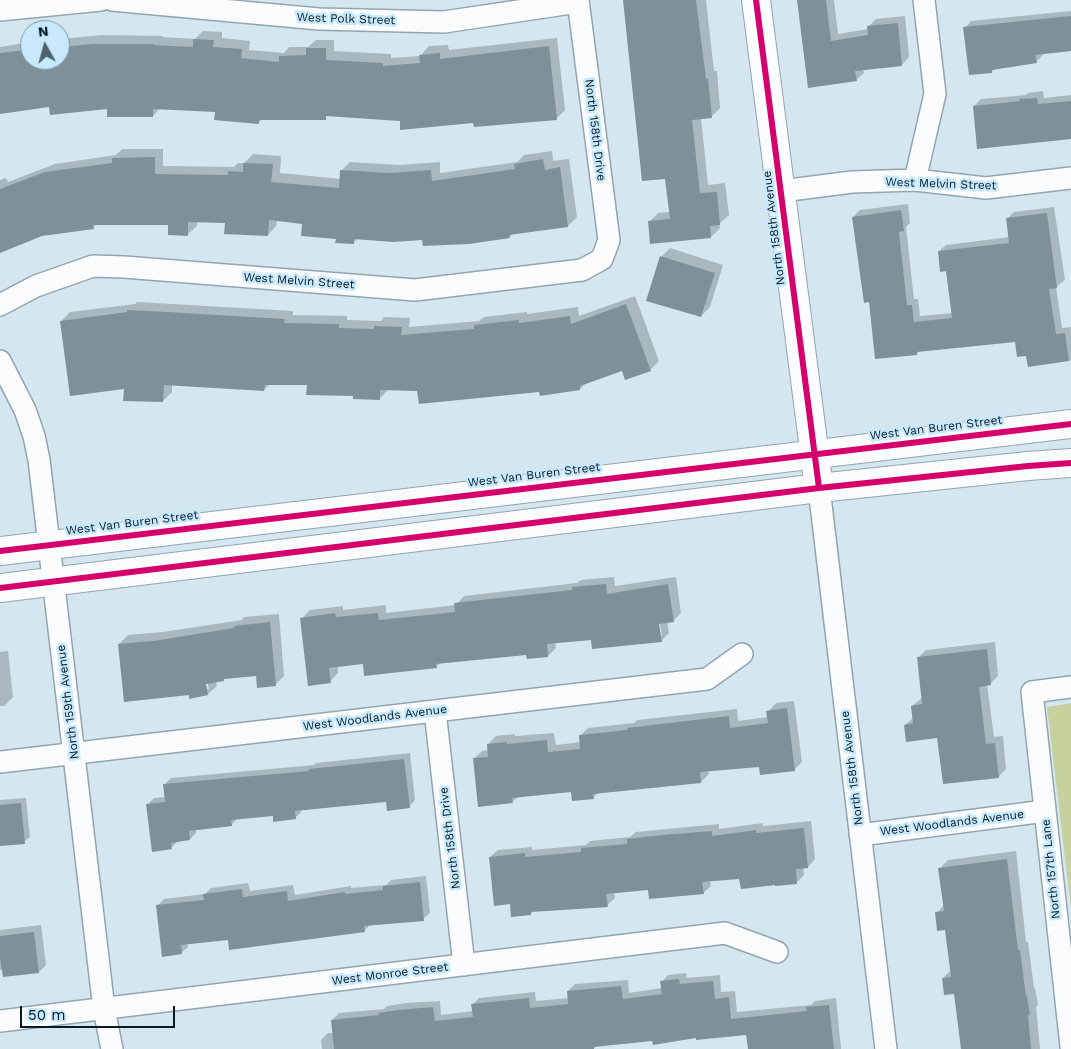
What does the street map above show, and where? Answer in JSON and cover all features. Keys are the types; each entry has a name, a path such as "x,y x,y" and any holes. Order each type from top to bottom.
{"main road":[{"name":"North 158th Avenue","path":"756,0 819,488"},
{"name":"West Van Buren Street","path":"0,551 1071,424"},
{"path":"0,588 819,488 1071,463"}],"street":[{"path":"0,10 101,0"},
{"name":"West Polk Street","path":"112,0 318,10 444,22 578,1"},
{"path":"914,180 935,94 924,0"},
{"name":"North 158th Drive","path":"578,1 609,240 602,259"},
{"name":"West Melvin Street","path":"782,191 852,182 914,180 986,188 1071,178"},
{"name":"West Melvin Street","path":"0,305 36,286 93,266 415,290 582,270 602,259"},
{"name":"North 159th Avenue","path":"0,361 25,410 34,436 39,460 104,1009 112,1049"},
{"name":"North 158th Avenue","path":"819,488 886,1049"},
{"name":"West Woodlands Avenue","path":"0,762 707,679 742,654"},
{"name":"North 157th Lane","path":"1071,687 1032,692 1045,811 1066,948 1071,1046"},
{"name":"North 158th Drive","path":"435,711 464,965"},
{"name":"West Woodlands Avenue","path":"860,835 1045,811"},
{"name":"West Monroe Street","path":"0,1021 725,933 777,952"}],"green space":[{"path":"1071,703 1071,908 1047,707"}],"building":[{"path":"623,0 696,0 712,118 692,120 700,193 717,192 720,225 710,226 711,238 650,244 648,221 670,219 665,179 642,181"},
{"path":"797,0 826,0 831,41 868,35 867,26 898,23 902,66 855,71 857,81 808,88"},
{"path":"1071,16 1071,51 1035,55 1037,63 992,70 992,73 969,75 963,27"},
{"path":"193,39 214,40 213,47 242,49 241,58 279,62 279,56 306,55 306,48 326,48 326,60 383,63 383,66 420,63 419,55 440,53 440,59 549,46 557,120 474,127 473,123 400,130 400,121 326,116 326,120 259,120 259,124 214,120 215,112 153,109 153,117 107,117 107,109 50,115 49,107 0,114 0,53 20,51 20,70 70,70 70,46 92,44 154,44 193,47"},
{"path":"1037,98 1038,104 1071,101 1071,139 977,149 973,106"},
{"path":"155,157 155,174 228,175 228,171 243,172 243,163 273,164 271,182 339,188 340,170 389,173 431,170 432,181 515,169 514,164 543,159 545,170 560,167 568,227 509,235 510,238 469,244 423,246 422,240 393,242 354,239 354,244 335,243 336,239 301,236 302,224 269,220 268,236 224,234 225,223 188,222 188,236 168,235 168,225 93,225 94,229 42,236 0,253 0,189 45,172 112,163 112,158"},
{"path":"901,210 904,231 899,232 907,305 912,305 914,322 952,318 946,271 940,272 938,251 1009,243 1006,218 1047,213 1057,288 1049,289 1056,334 1065,333 1069,361 1028,367 1026,356 1017,357 1015,342 917,352 917,355 875,359 869,302 864,303 852,217"},
{"path":"660,256 715,273 701,317 646,301"},
{"path":"626,304 651,371 625,380 622,371 580,386 580,390 540,396 539,392 419,404 417,391 380,390 380,400 353,399 353,396 306,395 307,385 265,385 264,391 164,385 163,402 123,401 124,389 70,396 60,321 127,312 127,310 285,319 284,323 339,324 339,328 374,329 374,326 402,327 401,335 474,329 474,325 519,320 519,323 570,316 571,324"},
{"path":"606,584 607,594 668,584 674,622 659,624 662,642 592,649 591,640 547,644 548,657 527,659 526,655 436,664 437,668 364,676 363,664 329,668 331,683 308,686 300,618 335,613 336,617 378,613 379,620 455,612 454,603 572,590 572,587"},
{"path":"270,622 276,686 257,688 256,676 224,679 224,681 206,684 208,695 189,699 189,695 124,702 118,644 153,641 234,628 234,626"},
{"path":"987,649 991,685 979,687 986,744 995,743 999,778 943,784 937,738 906,742 904,725 913,723 911,706 922,704 917,657"},
{"path":"787,708 795,771 760,775 759,767 700,772 701,783 593,794 594,799 572,801 571,792 512,798 513,803 478,807 473,758 488,757 487,744 547,740 548,752 580,749 579,735 729,716 730,728 768,723 766,711"},
{"path":"404,759 410,808 387,811 386,802 295,811 296,819 273,822 273,816 231,820 232,826 189,831 190,840 171,843 172,849 152,852 146,804 165,802 163,784 309,771 309,769"},
{"path":"21,803 25,844 0,846 0,805"},
{"path":"804,828 808,868 796,869 797,884 741,889 739,879 702,882 704,894 649,899 648,890 606,894 608,907 531,912 531,915 511,917 510,904 494,906 489,857 525,853 525,857 581,852 581,848 627,844 627,839 662,835 712,831 712,836 756,830 756,833"},
{"path":"1007,859 1018,950 1020,950 1030,1015 1028,1015 1031,1049 961,1049 954,994 944,995 942,978 951,977 945,930 937,931 935,912 944,911 938,868"},
{"path":"420,882 424,921 364,926 365,932 229,950 228,940 181,945 182,954 162,957 156,905 204,900 203,894 242,889 243,897 287,891 288,901 345,892 345,894 383,890 383,886"},
{"path":"34,932 39,973 3,977 0,958 0,936"},
{"path":"679,979 680,984 713,981 715,999 729,997 731,1019 807,1011 806,1007 829,1005 834,1049 748,1049 746,1035 696,1040 696,1038 653,1045 652,1041 594,1047 594,1049 334,1049 331,1020 433,1007 435,1021 473,1017 471,1004 529,998 530,1008 568,1004 567,991 621,986 623,999 662,994 660,981"}],"cycle path":[{"path":"756,0 819,488"},
{"path":"0,551 1071,424"},
{"path":"0,588 819,488 1071,463"}]}
